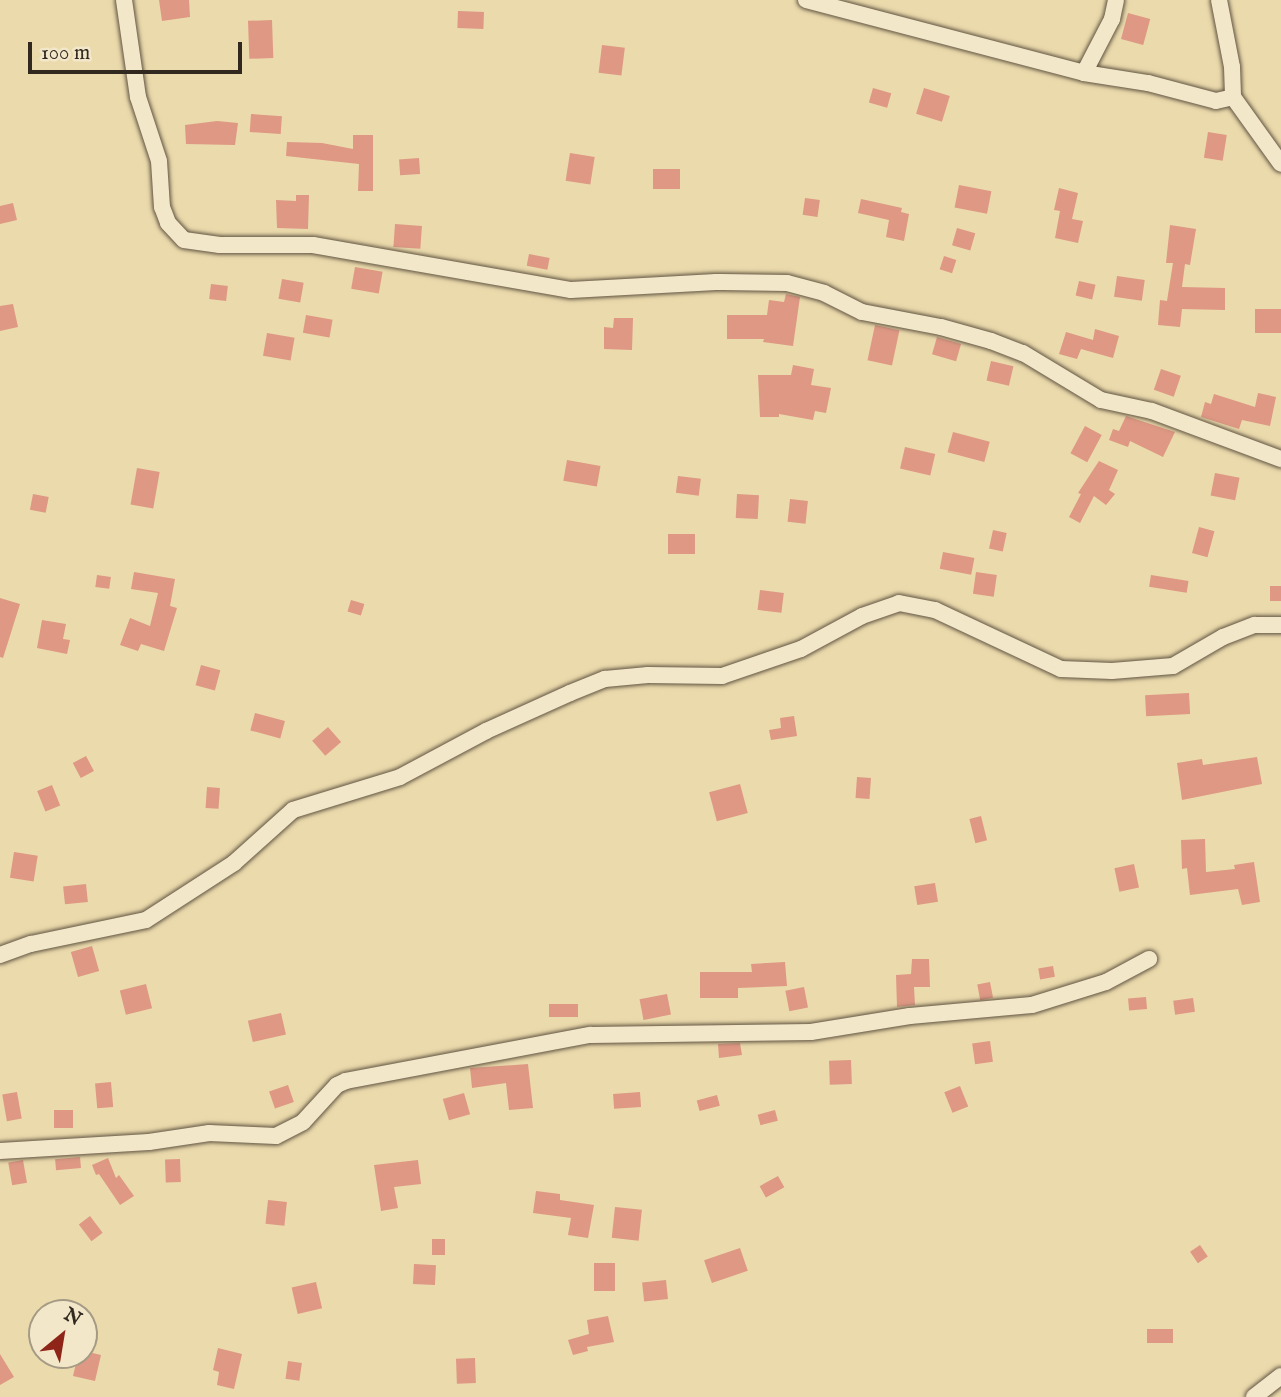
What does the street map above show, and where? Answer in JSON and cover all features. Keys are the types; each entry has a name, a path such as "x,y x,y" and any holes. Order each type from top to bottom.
{"street":[{"path":"124,0 138,97 159,162 162,207 168,223 184,240 220,245 313,245 571,290 716,282 787,283 842,300 862,312 940,327 991,341 1023,353 1101,400 1152,411 1281,459"},
{"path":"806,0 1084,73 1148,83 1216,101 1233,97"},
{"path":"1084,73 1112,19 1116,0"},
{"path":"1219,0 1232,67 1233,97 1281,164"},
{"path":"0,955 31,944 146,920 234,863 293,810 400,777 486,731 570,692 605,679 648,675 722,676 801,649 862,616 899,603 936,610 1061,669 1112,671 1173,666 1223,637 1255,625 1281,625"},
{"path":"0,1151 149,1142 209,1133 276,1136 303,1122 337,1085 345,1081 590,1035 811,1032 909,1016 1032,1005 1106,982 1149,959"},
{"path":"1254,1397 1281,1376"}],"building":[{"path":"159,0 189,0 190,17 162,21"},
{"path":"458,11 484,12 483,29 457,28"},
{"path":"1128,13 1150,19 1143,45 1121,39"},
{"path":"272,20 273,58 249,59 248,21"},
{"path":"602,45 625,48 621,76 599,73"},
{"path":"873,88 891,93 887,108 869,102"},
{"path":"924,88 950,96 942,122 916,114"},
{"path":"251,114 282,116 281,134 250,132"},
{"path":"217,121 238,123 235,145 186,144 185,125"},
{"path":"1208,132 1227,135 1223,161 1204,158"},
{"path":"353,135 373,135 373,191 358,191 359,164 286,156 287,142 322,143 353,149"},
{"path":"570,153 595,157 590,185 566,181"},
{"path":"419,158 420,174 400,175 399,159"},
{"path":"653,169 680,169 680,189 653,189"},
{"path":"959,185 991,191 987,214 955,208"},
{"path":"1059,188 1078,193 1072,219 1083,221 1078,243 1055,238 1060,211 1054,210"},
{"path":"296,195 309,195 308,229 277,228 276,200 296,201"},
{"path":"805,198 820,200 817,217 803,215"},
{"path":"861,199 902,208 901,212 909,214 904,241 886,237 889,220 858,213"},
{"path":"13,203 17,220 0,224 0,206"},
{"path":"395,224 422,226 420,249 393,247"},
{"path":"1170,225 1196,229 1190,265 1185,264 1182,287 1225,288 1225,310 1182,309 1180,327 1158,325 1160,300 1167,301 1173,263 1166,263"},
{"path":"957,228 975,233 970,251 952,245"},
{"path":"529,254 550,258 547,270 527,266"},
{"path":"944,256 956,260 952,273 940,269"},
{"path":"355,267 383,272 379,294 351,289"},
{"path":"1117,276 1145,280 1142,301 1114,297"},
{"path":"282,279 304,283 300,303 279,299"},
{"path":"1079,281 1096,285 1092,299 1076,296"},
{"path":"211,284 228,286 226,301 209,299"},
{"path":"786,294 800,297 793,346 763,342 764,339 727,339 727,315 767,315 769,300 784,302"},
{"path":"13,304 18,327 0,331 0,306"},
{"path":"1255,309 1281,309 1281,333 1255,333"},
{"path":"306,315 333,320 329,337 303,333"},
{"path":"614,318 633,318 632,350 604,349 604,327 613,328"},
{"path":"875,325 899,330 892,365 868,360"},
{"path":"1095,329 1119,336 1113,358 1081,349 1077,359 1059,354 1066,332 1093,340"},
{"path":"267,333 295,338 291,361 263,356"},
{"path":"937,337 961,344 956,361 932,354"},
{"path":"991,361 1013,366 1009,386 987,380"},
{"path":"793,365 814,369 811,385 831,388 826,413 815,411 813,420 779,414 779,417 760,417 758,375 791,375"},
{"path":"1161,369 1181,376 1174,397 1154,390"},
{"path":"1258,393 1276,397 1270,426 1242,420 1239,429 1201,417 1205,402 1211,404 1214,394 1255,407"},
{"path":"1126,416 1175,432 1163,457 1130,441 1128,447 1109,440 1113,429 1119,431"},
{"path":"1085,426 1102,435 1087,462 1070,453"},
{"path":"953,432 990,442 984,462 948,452"},
{"path":"905,447 935,454 930,475 900,468"},
{"path":"567,460 600,466 597,487 563,481"},
{"path":"1099,461 1118,470 1109,490 1115,494 1106,505 1094,496 1080,523 1069,517 1081,494 1078,493"},
{"path":"137,468 160,472 153,508 131,504"},
{"path":"1215,473 1240,478 1235,500 1211,496"},
{"path":"678,476 701,479 699,496 676,493"},
{"path":"33,494 49,497 46,513 30,510"},
{"path":"737,494 759,495 758,519 736,518"},
{"path":"790,499 808,501 805,524 788,522"},
{"path":"1199,527 1214,531 1207,557 1192,553"},
{"path":"993,530 1007,533 1003,551 989,549"},
{"path":"668,534 695,534 695,554 668,554"},
{"path":"943,552 974,558 971,575 940,569"},
{"path":"134,572 175,579 170,606 177,608 164,651 141,644 138,651 120,645 130,618 150,626 158,593 131,589"},
{"path":"976,572 997,575 994,597 973,594"},
{"path":"97,575 111,577 109,589 95,587"},
{"path":"1151,575 1189,581 1187,593 1149,587"},
{"path":"1270,586 1281,586 1281,601 1270,601"},
{"path":"760,590 784,593 781,613 758,610"},
{"path":"0,598 20,604 3,658 0,657"},
{"path":"351,600 364,604 361,616 347,611"},
{"path":"42,620 66,624 63,639 70,640 67,654 37,648"},
{"path":"201,665 220,670 215,690 196,685"},
{"path":"1189,693 1190,714 1146,716 1145,695"},
{"path":"255,713 285,721 280,738 250,730"},
{"path":"794,716 797,736 771,740 769,730 781,728 780,718"},
{"path":"328,727 341,742 325,756 312,741"},
{"path":"86,756 94,771 81,778 73,763"},
{"path":"1257,757 1262,784 1182,800 1177,763 1202,759 1203,765"},
{"path":"857,777 871,778 870,799 856,798"},
{"path":"740,784 748,813 717,821 709,792"},
{"path":"52,785 60,805 45,811 37,791"},
{"path":"207,787 220,788 219,809 206,808"},
{"path":"981,816 987,840 975,843 969,819"},
{"path":"1205,839 1206,872 1235,869 1234,865 1254,862 1260,902 1242,905 1238,889 1190,895 1187,868 1182,869 1181,840"},
{"path":"14,852 38,856 34,881 10,878"},
{"path":"1134,864 1139,887 1119,892 1114,868"},
{"path":"935,883 938,902 917,905 914,886"},
{"path":"86,884 88,902 65,904 63,886"},
{"path":"92,946 99,971 78,977 71,952"},
{"path":"912,959 929,959 930,987 914,987 915,1005 897,1007 896,975 911,974"},
{"path":"785,962 787,986 738,988 738,998 700,998 700,972 752,972 751,964"},
{"path":"1053,966 1055,977 1040,979 1038,969"},
{"path":"990,982 993,998 980,1000 977,984"},
{"path":"146,984 152,1008 126,1015 120,991"},
{"path":"804,987 808,1008 789,1011 785,991"},
{"path":"667,994 671,1015 644,1020 640,999"},
{"path":"1146,997 1147,1009 1129,1011 1128,999"},
{"path":"1193,998 1195,1012 1175,1015 1173,1001"},
{"path":"549,1004 578,1004 578,1017 549,1017"},
{"path":"281,1013 286,1034 253,1042 248,1021"},
{"path":"990,1041 993,1062 975,1064 972,1044"},
{"path":"740,1043 742,1055 719,1058 718,1044"},
{"path":"851,1060 852,1084 830,1085 829,1061"},
{"path":"528,1064 533,1108 509,1110 506,1083 472,1088 470,1068"},
{"path":"111,1082 113,1107 97,1108 95,1083"},
{"path":"288,1085 294,1102 275,1109 269,1092"},
{"path":"960,1086 968,1106 952,1113 944,1092"},
{"path":"17,1092 22,1119 7,1121 2,1095"},
{"path":"640,1092 641,1107 614,1109 613,1094"},
{"path":"464,1093 470,1114 449,1120 443,1099"},
{"path":"717,1095 720,1106 700,1111 697,1100"},
{"path":"54,1110 73,1110 73,1128 54,1128"},
{"path":"775,1110 778,1121 760,1125 758,1115"},
{"path":"80,1157 81,1168 56,1170 55,1159"},
{"path":"108,1158 116,1178 119,1175 134,1196 120,1205 99,1174 96,1175 92,1165"},
{"path":"180,1159 181,1182 166,1183 165,1160"},
{"path":"23,1160 27,1183 12,1185 8,1163"},
{"path":"418,1160 421,1184 394,1187 398,1208 381,1211 374,1165"},
{"path":"778,1176 784,1187 766,1198 760,1186"},
{"path":"536,1191 560,1194 560,1200 594,1205 588,1238 568,1235 571,1218 533,1213"},
{"path":"268,1200 287,1202 284,1226 265,1224"},
{"path":"615,1207 642,1210 639,1241 612,1238"},
{"path":"90,1216 103,1233 91,1241 79,1224"},
{"path":"432,1239 445,1239 445,1255 432,1255"},
{"path":"1200,1245 1208,1257 1198,1263 1190,1252"},
{"path":"740,1248 748,1271 712,1283 704,1260"},
{"path":"594,1263 615,1263 615,1291 594,1291"},
{"path":"414,1264 436,1265 435,1285 413,1284"},
{"path":"666,1280 668,1299 644,1301 642,1283"},
{"path":"316,1282 322,1308 298,1314 292,1288"},
{"path":"608,1316 614,1342 587,1347 588,1351 573,1355 568,1340 589,1334 587,1320"},
{"path":"1147,1329 1173,1329 1173,1343 1147,1343"},
{"path":"218,1348 242,1354 234,1389 217,1385 219,1372 213,1370"},
{"path":"0,1354 14,1377 0,1385"},
{"path":"475,1358 476,1383 457,1384 456,1359"},
{"path":"288,1361 302,1363 299,1381 285,1379"},
{"path":"75,1369 98,1369 95,1381 73,1376"}]}
